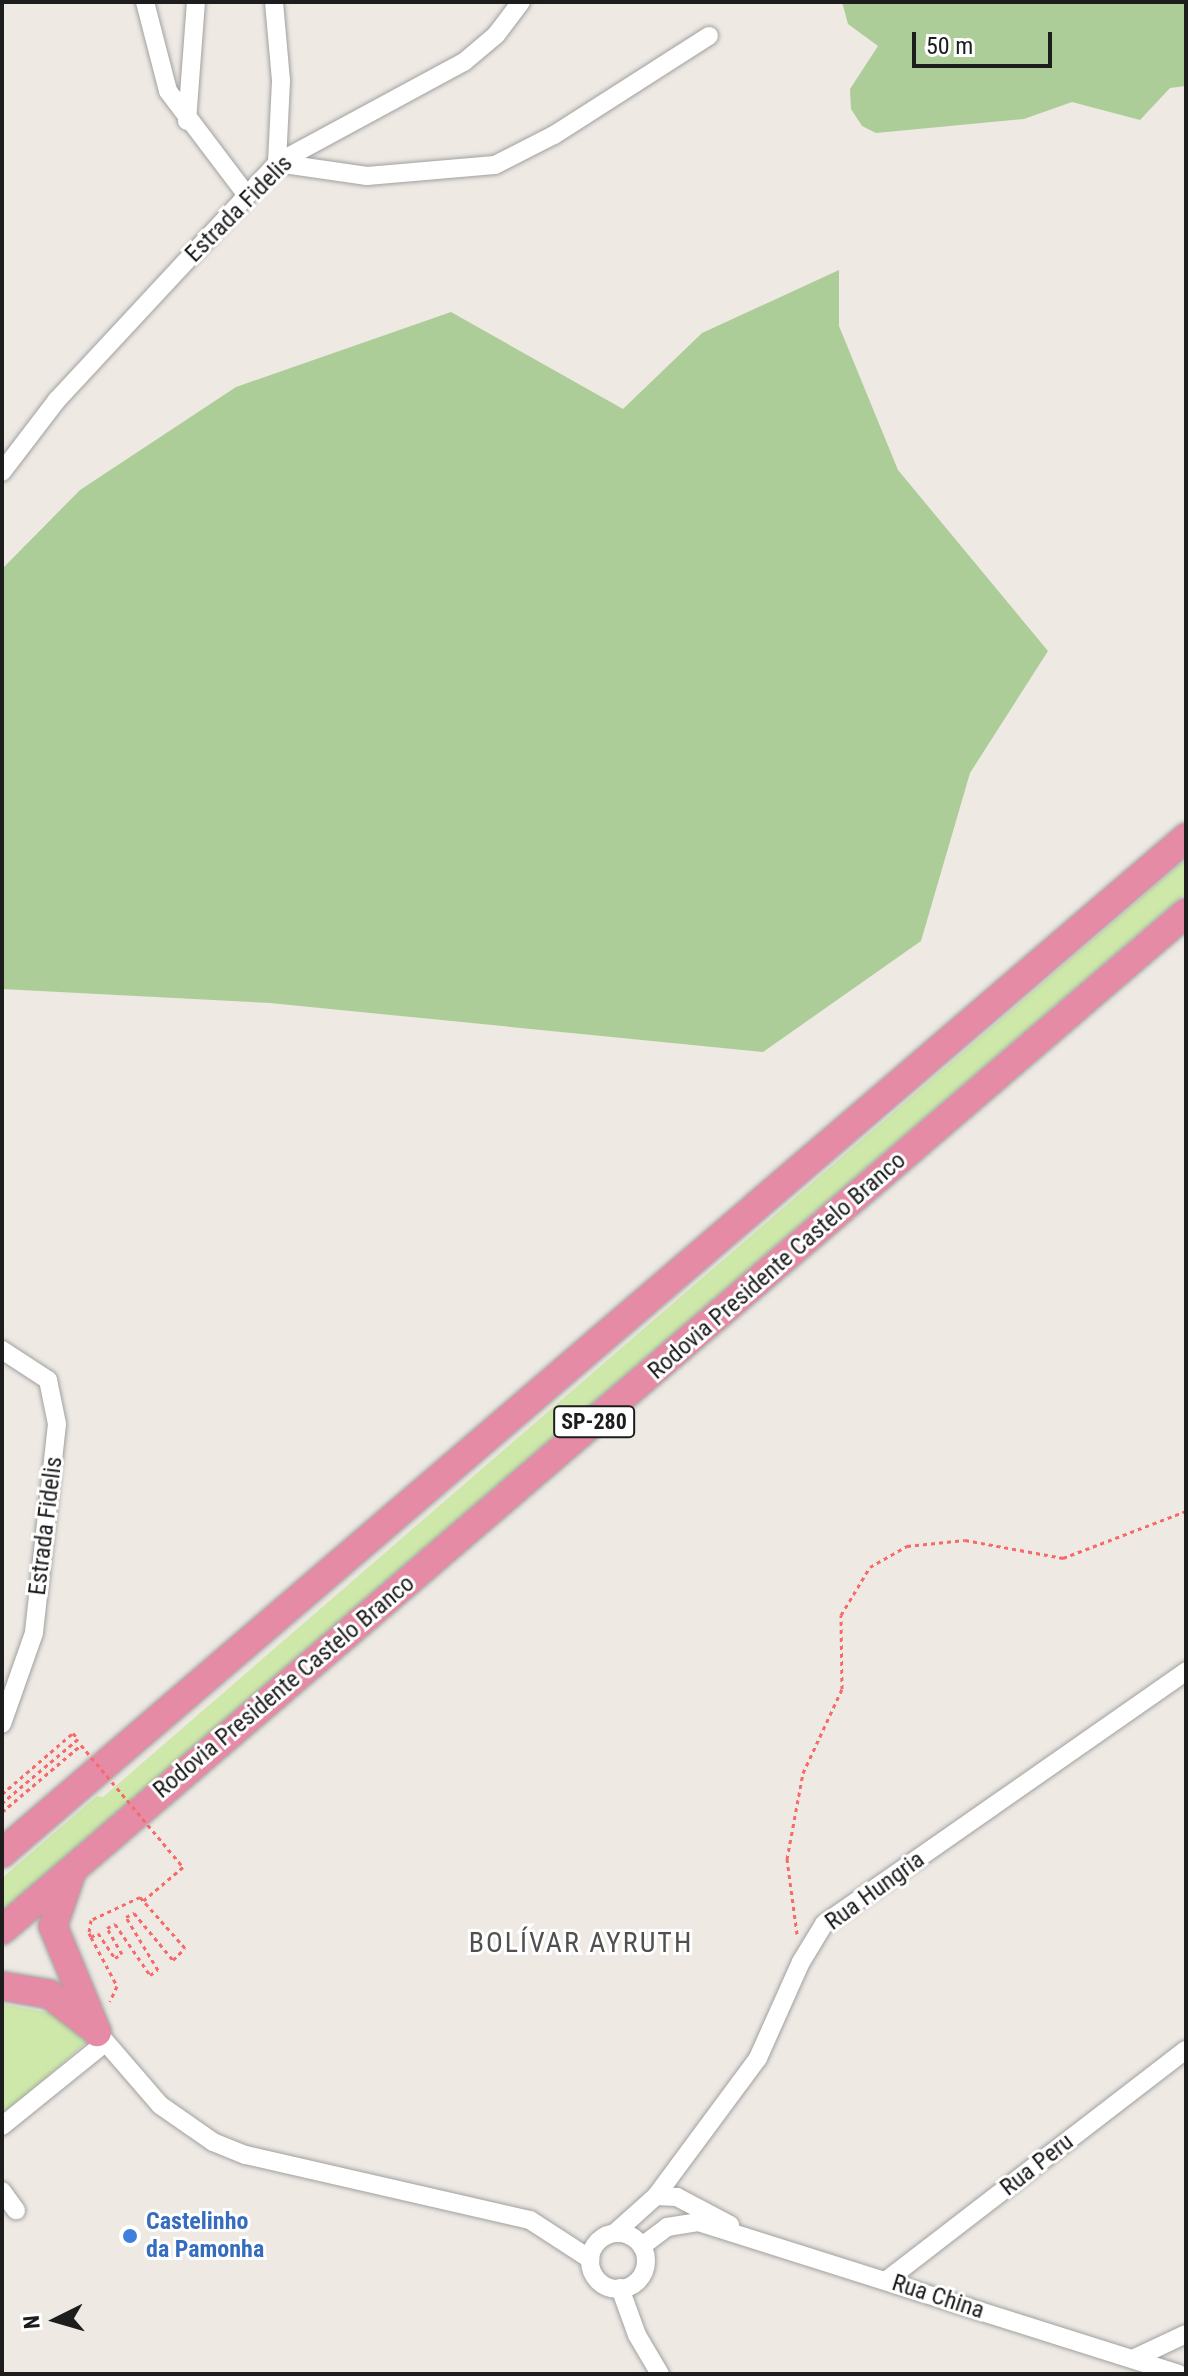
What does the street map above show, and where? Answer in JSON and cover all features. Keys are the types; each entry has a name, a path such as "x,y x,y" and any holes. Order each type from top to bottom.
{"highway":[{"name":"SP-280","path":"2,1853 1186,838"},
{"name":"Rodovia Presidente Castelo Branco","path":"2,1930 1186,913"},
{"path":"76,1865 57,1902 53,1926 101,2037"},
{"path":"2,1986 49,1994 101,2037"}],"street":[{"path":"145,2 157,62 187,121 246,194"},
{"path":"187,121 196,2"},
{"path":"274,2 281,81 277,163 367,176 495,165 554,135 709,36"},
{"name":"Estrada Fidelis","path":"2,472 57,400 160,286 219,230 246,194 277,163 464,62 496,35 521,2"},
{"name":"Estrada Fidelis","path":"2,1350 48,1380 57,1424 34,1633 25,1672 2,1724"},
{"name":"Rua Hungria","path":"656,2196 758,2058 801,1962 824,1924 1186,1671"},
{"path":"2,2126 101,2037 160,2105 213,2142 312,2171 489,2208 549,2230 590,2259 602,2284 620,2288 643,2273 642,2246 608,2235 549,2230"},
{"name":"Rua Peru","path":"887,2280 1186,2050"},
{"path":"2,2191 16,2210"},
{"path":"590,2259 608,2235 656,2196"},
{"name":"Rua China","path":"656,2196 697,2206 741,2234"},
{"name":"Rua China","path":"642,2246 667,2227 683,2223 741,2234 1179,2374"},
{"path":"620,2288 637,2335 660,2374"},
{"path":"1135,2358 1186,2334"}],"path":[{"path":"801,1962 787,1859 803,1773 842,1689 841,1615 870,1567 907,1546 965,1540 1063,1558 1186,1511"},
{"path":"2,1794 73,1733 78,1739 2,1803"},
{"path":"2,1812 81,1745 183,1867 143,1901"},
{"path":"91,1937 98,1933 115,1958 122,1954 107,1928 115,1924 150,1975 158,1970 126,1917 134,1913 173,1960 185,1948 140,1897 91,1920 91,1937 117,1986 101,2037"}],"green space":[{"path":"842,2 1186,2 1186,86 1170,88 1140,120 1072,102 1024,119 876,133 862,126 851,109 850,89 878,46 848,24"},
{"path":"839,270 839,326 898,470 1048,651 970,773 921,941 763,1052 270,1003 2,989 2,569 80,490 236,387 451,312 623,409 702,333"},
{"path":"1186,859 1186,893 2,1911 2,1878 97,1796 103,1797"},
{"path":"2,2004 61,2015 88,2041 2,2116"}],"place":[{"name":"Castelinho da Pamonha","path":"130,2236"}],"district":[{"name":"BOLÍVAR AYRUTH","path":"581,1943"}]}
